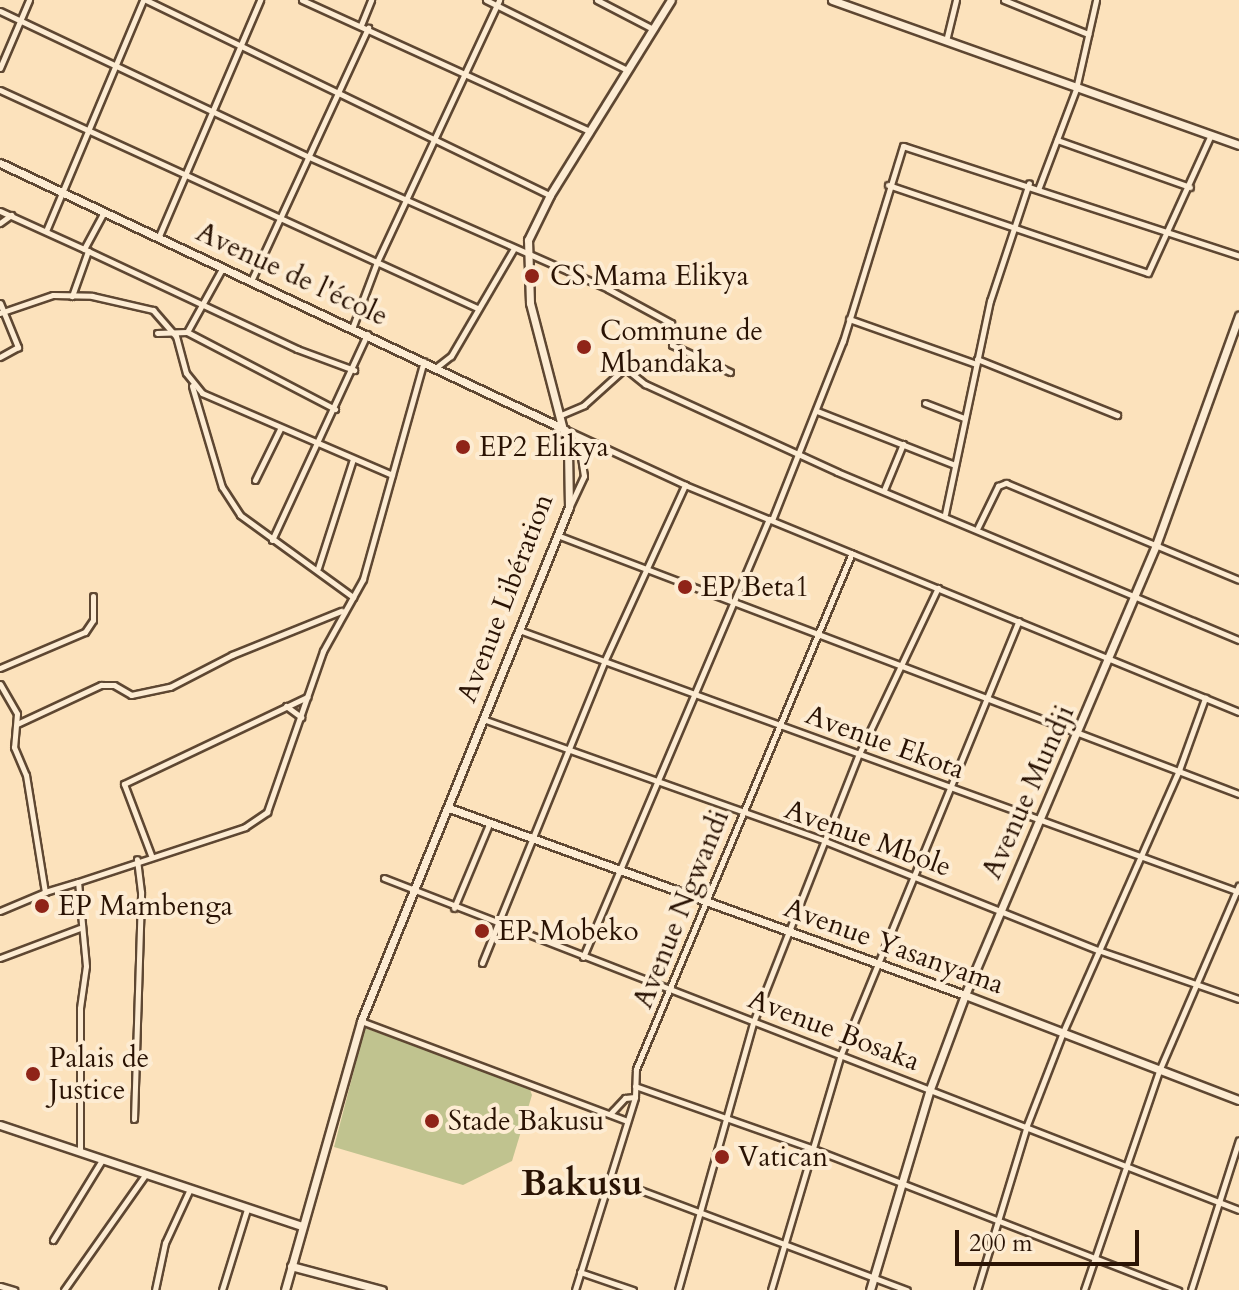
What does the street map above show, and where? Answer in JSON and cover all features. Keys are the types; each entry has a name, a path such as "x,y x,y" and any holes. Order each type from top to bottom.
{"street":[{"path":"0,68 29,0"},
{"path":"46,231 145,0 239,49 436,138 550,195"},
{"path":"159,236 260,0"},
{"path":"302,0 590,132"},
{"path":"361,25 371,0"},
{"path":"486,0 498,2 627,70"},
{"path":"597,0 653,29"},
{"path":"525,253 550,195 671,0"},
{"path":"832,0 1239,145"},
{"path":"945,42 956,0"},
{"path":"1004,0 1088,34"},
{"path":"1039,187 1076,89 1096,0"},
{"path":"353,326 405,198 467,74 498,2"},
{"path":"0,11 671,323 672,345 730,372"},
{"path":"252,279 368,28"},
{"path":"0,90 477,308"},
{"path":"888,185 1013,230 1148,273 1190,187 1211,135"},
{"path":"1057,140 1190,187"},
{"path":"583,957 694,692 801,456 849,319 898,152 908,145 1029,183 1239,256"},
{"name":"Avenue de l'école","path":"0,163 438,366 564,429"},
{"path":"945,514 976,361 1029,183"},
{"path":"0,211 204,302 297,349 354,370"},
{"path":"72,296 86,250 104,211"},
{"path":"0,223 11,215"},
{"path":"438,366 451,356 514,248"},
{"name":"Avenue Libération","path":"291,1266 361,1021 569,507 564,429 537,339 525,253"},
{"path":"157,333 176,336 187,332 223,267"},
{"path":"2,312 53,295 153,310 176,336 222,487 250,526 318,568 353,597"},
{"path":"0,303 18,347 0,357"},
{"name":"Avenue Mundji","path":"870,1290 930,1089 965,995 1156,545 1239,316"},
{"path":"849,319 976,361 1117,415"},
{"path":"187,332 335,409"},
{"path":"272,540 354,370 367,333"},
{"path":"450,372 451,356"},
{"path":"0,911 137,859 245,827 262,817 273,803 308,697 342,611 363,579 424,360"},
{"path":"561,415 584,405 625,368 645,384 801,456 978,527 1239,640"},
{"path":"192,385 280,429 392,475"},
{"path":"925,403 964,418"},
{"path":"817,411 955,465"},
{"path":"255,480 280,429"},
{"path":"564,429 685,485 1239,712"},
{"path":"569,507 584,476 578,436"},
{"path":"884,490 903,444"},
{"path":"318,568 353,459"},
{"path":"978,527 998,486 1006,483 1239,580"},
{"path":"482,963 604,662 685,485"},
{"path":"557,535 732,606 1239,794"},
{"name":"Avenue Ngwandi","path":"575,1290 635,1097 636,1069 777,723 852,553"},
{"path":"678,1290 723,1118 754,1020 859,754 938,588"},
{"path":"0,668 85,632 93,620 93,596"},
{"path":"17,724 101,685 114,685 131,695 170,687 232,655 342,611"},
{"path":"771,1290 841,1054 875,963 948,787 988,702 1019,621"},
{"name":"Avenue Ekota","path":"518,629 1039,820 1238,889"},
{"path":"0,684 17,714 14,747 26,775 45,892"},
{"path":"151,855 124,784 285,705 308,697"},
{"path":"977,1290 1027,1125 1138,854 1179,770 1205,698"},
{"path":"285,705 301,717"},
{"name":"Avenue Mbole","path":"482,718 656,783 825,841 1098,950 1239,999"},
{"name":"Avenue Yasanyama","path":"449,808 965,995 1239,1100"},
{"path":"454,908 490,822"},
{"path":"134,1119 141,892 137,859"},
{"name":"Avenue Bosaka","path":"384,878 495,925 754,1020 1239,1210"},
{"path":"75,883 86,980 80,1008 80,1152"},
{"path":"1084,1290 1159,1071 1238,889"},
{"path":"0,958 80,928"},
{"path":"361,1021 627,1121"},
{"path":"635,1086 811,1148 900,1185 1095,1255 1178,1290"},
{"path":"610,1114 625,1098 635,1097"},
{"path":"0,1125 189,1191 301,1226"},
{"path":"1191,1290 1239,1140"},
{"path":"53,1240 102,1160"},
{"path":"64,1290 145,1175"},
{"path":"611,1179 907,1290"},
{"path":"155,1290 165,1243 189,1191"},
{"path":"222,1290 247,1209"},
{"path":"285,1290 291,1266 382,1290"},
{"path":"580,1272 633,1290"},
{"path":"0,1286 14,1290"}],"green space":[{"name":"Stade Bakusu","path":"365,1028 529,1087 532,1095 512,1161 463,1185 334,1147"}],"place":[{"name":"CS Mama Elikya","path":"532,276"},
{"name":"Commune de Mbandaka","path":"584,347"},
{"name":"EP2 Elikya","path":"463,447"},
{"name":"EP Beta1","path":"685,587"},
{"name":"EP Mambenga","path":"42,906"},
{"name":"EP Mobeko","path":"482,931"},
{"name":"Palais de Justice","path":"33,1074"},
{"name":"Stade Bakusu","path":"432,1121"},
{"name":"Vatican","path":"722,1157"}],"district":[{"name":"Bakusu","path":"582,1184"}]}
